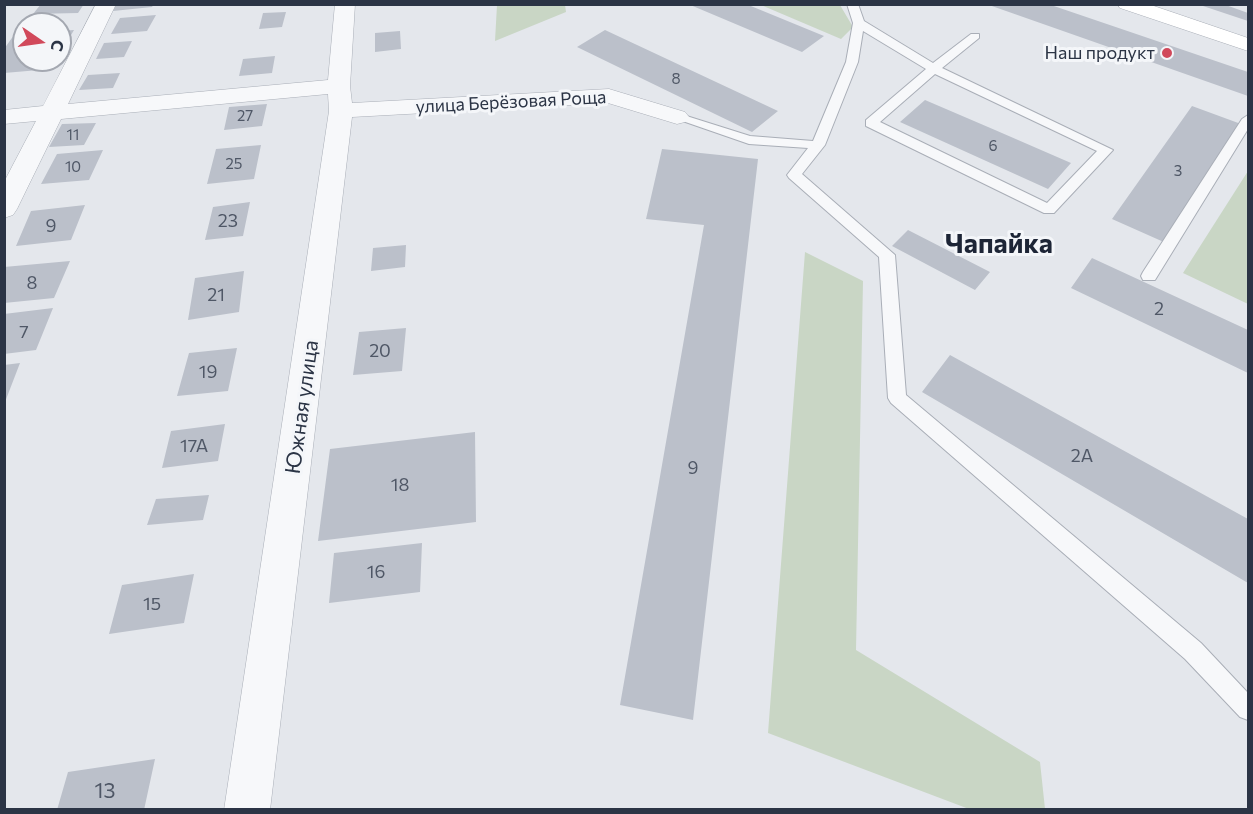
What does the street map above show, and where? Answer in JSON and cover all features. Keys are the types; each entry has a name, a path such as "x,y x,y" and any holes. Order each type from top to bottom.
{"street":[{"path":"4,209 106,4"},
{"name":"Южная улица","path":"247,810 340,98 345,4"},
{"path":"1127,4 1248,45"},
{"name":"улица Берёзовая Роща","path":"4,117 340,98 609,96 677,117"}],"lane":[{"path":"852,4 860,23 852,62 818,145 794,175 887,255 897,398 1193,651 1248,709"},
{"path":"860,23 934,69 1106,150 1049,210 871,123 934,69 975,36"},
{"path":"677,117 749,140 818,145"},
{"path":"1149,276 1248,119"}],"green space":[{"path":"497,5 565,5 566,12 495,41"},
{"path":"761,5 840,5 853,27 841,39"},
{"path":"1248,171 1248,304 1183,273"},
{"path":"805,252 863,281 856,650 1040,762 1045,809 969,809 768,733"}],"building":[{"path":"41,4 84,4 78,13 35,12"},
{"path":"116,4 154,4 152,7 113,11"},
{"path":"688,4 746,4 824,36 802,52"},
{"path":"1048,4 1248,72 1248,96 989,5"},
{"path":"1223,4 1248,13 1248,21 1203,6"},
{"path":"286,12 282,27 259,29 263,13"},
{"path":"156,15 147,31 111,34 120,18"},
{"path":"605,30 778,111 752,132 577,47"},
{"path":"400,31 401,49 375,52 375,33"},
{"path":"12,38 12,72 16,72 4,73 4,49"},
{"path":"132,41 124,57 96,59 104,43"},
{"path":"275,56 272,73 239,76 243,59"},
{"path":"120,73 113,88 79,90 88,75"},
{"path":"925,100 1071,163 1048,189 900,122"},
{"path":"267,104 262,126 224,130 229,107"},
{"path":"1192,106 1241,124 1166,243 1112,219"},
{"path":"96,123 84,145 49,147 62,124"},
{"path":"261,145 254,179 207,184 216,149"},
{"path":"662,149 758,159 693,720 620,705 704,225 646,219"},
{"path":"103,150 89,180 41,184 57,154"},
{"path":"250,202 243,236 205,240 213,207"},
{"path":"85,205 71,240 16,246 31,211"},
{"path":"908,230 990,272 975,290 892,246"},
{"path":"406,245 405,267 371,271 373,248"},
{"path":"1092,258 1248,330 1248,373 1071,288"},
{"path":"70,261 54,298 4,303 4,267"},
{"path":"244,271 239,312 188,320 195,278"},
{"path":"53,308 36,350 4,354 4,314"},
{"path":"406,328 402,371 353,375 359,332"},
{"path":"237,348 228,391 177,396 189,353"},
{"path":"950,355 1248,519 1248,583 922,392"},
{"path":"20,363 5,402 4,402 4,365"},
{"path":"225,424 218,461 162,468 171,431"},
{"path":"475,432 476,522 318,541 330,449"},
{"path":"209,495 203,520 147,525 156,499"},
{"path":"422,543 420,592 329,603 334,553"},
{"path":"194,574 184,623 109,634 122,585"},
{"path":"155,759 144,810 57,810 68,772"}],"place":[{"name":"Наш продукт","path":"1167,53"}],"district":[{"name":"Чапайка","path":"999,244"}]}
